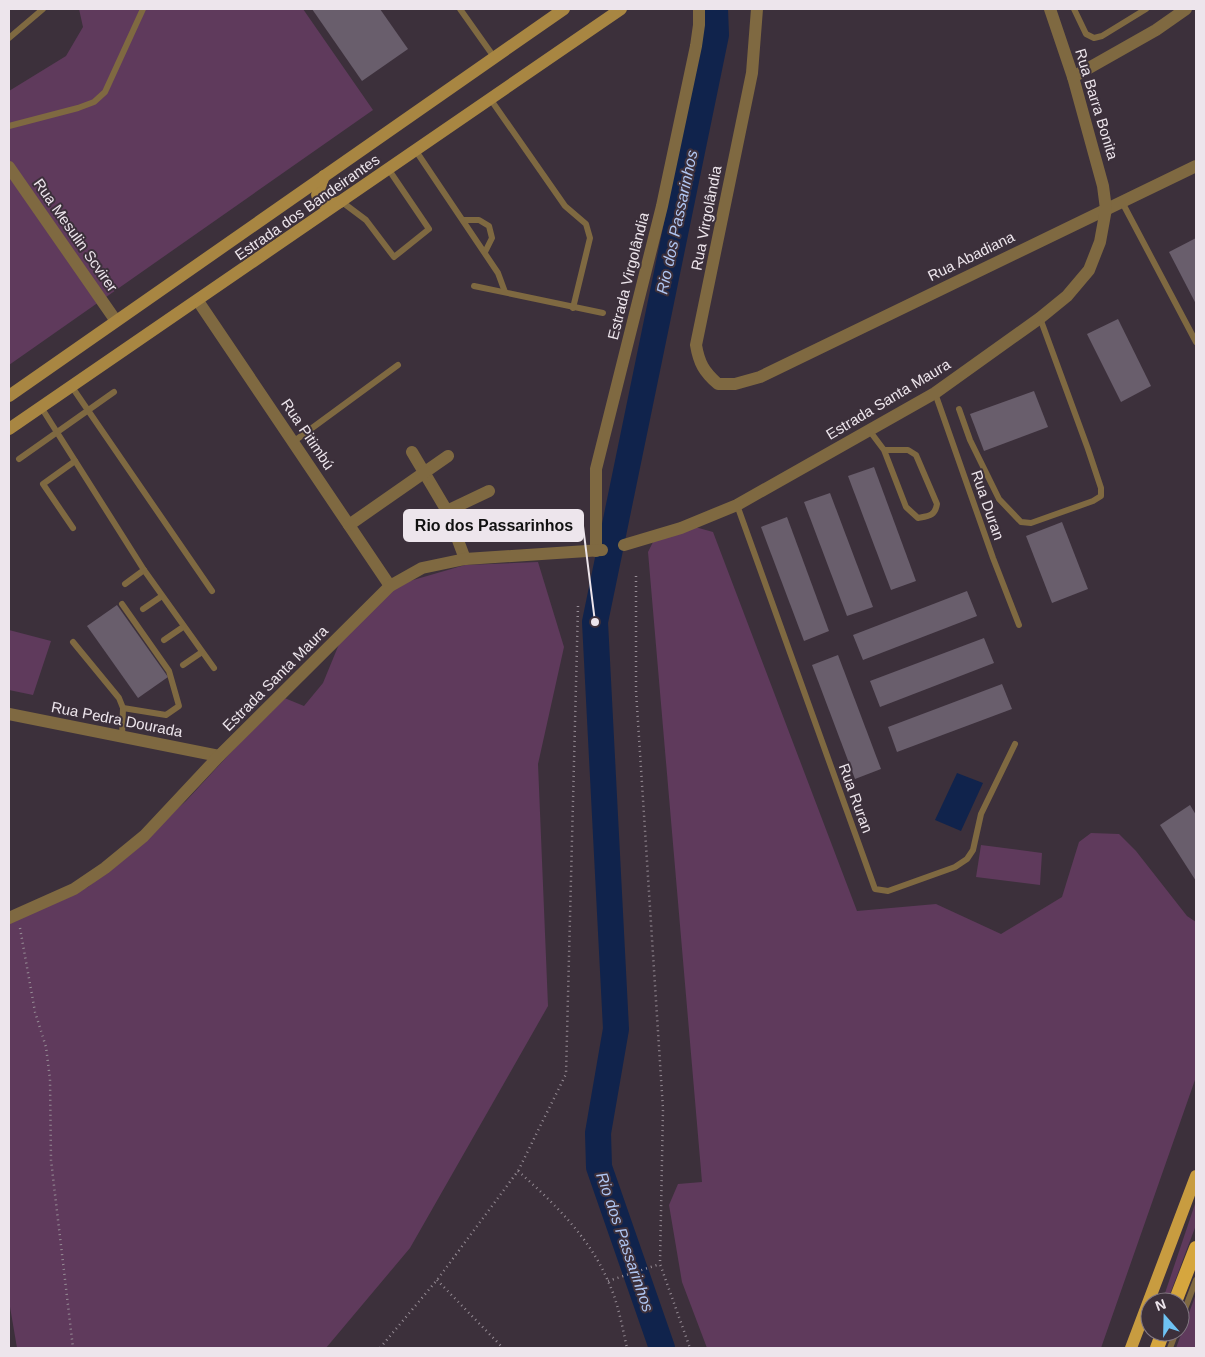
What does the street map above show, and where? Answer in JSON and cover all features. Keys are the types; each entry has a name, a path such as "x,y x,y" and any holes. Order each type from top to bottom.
{"highway":[{"path":"1179,1292 1196,1248"}],"main road":[{"name":"Estrada dos Bandeirantes","path":"9,396 564,9"},
{"name":"Estrada dos Bandeirantes","path":"9,429 621,9"},
{"path":"324,176 317,195 321,203 327,205 342,202"},
{"path":"1130,1348 1196,1176"}],"street":[{"name":"Estrada Virgolândia","path":"599,551 596,469 662,206 700,25 698,9"},
{"name":"Rua Virgolândia","path":"757,9 752,72 696,345 699,362 707,375 718,384 736,384 760,377"},
{"name":"Rua Barra Bonita","path":"1050,9 1073,77 1103,186 1106,209"},
{"path":"1073,77 1156,30 1186,9"},
{"name":"Rua Abadiana","path":"760,377 1196,166"},
{"name":"Rua Mesulin Scvirer","path":"9,167 116,321"},
{"name":"Estrada Santa Maura","path":"624,545 681,528 737,506 936,393 1068,296 1089,270 1100,242 1106,209"},
{"name":"Rua Pitimbú","path":"198,301 390,586"},
{"path":"412,452 447,511 465,559"},
{"path":"349,525 448,456"},
{"path":"447,511 489,491"},
{"name":"Estrada Santa Maura","path":"13,916 74,889 105,868 144,836 219,756 390,586 422,568 465,559 599,551"},
{"name":"Rua Pedra Dourada","path":"9,714 219,756"}],"lane":[{"path":"9,38 43,9"},
{"path":"9,126 94,102 105,92 144,9"},
{"path":"460,9 494,57"},
{"path":"1074,9 1086,34 1094,38 1102,36 1146,9"},
{"path":"491,100 565,206 586,224 589,231 590,238 573,308"},
{"path":"416,151 485,252 498,273 504,292"},
{"path":"342,202 366,220 394,257 429,229 389,170"},
{"path":"1122,202 1196,342"},
{"path":"463,220 479,220 489,226 492,238 485,252"},
{"path":"474,286 603,313"},
{"path":"959,409 970,440 999,499 1022,522 1031,523 1093,501 1101,496 1101,488 1088,449 1040,318"},
{"path":"293,442 398,365"},
{"path":"72,387 212,591"},
{"path":"19,459 114,392"},
{"name":"Rua Duran","path":"936,393 993,558 1019,624"},
{"path":"41,407 144,570 214,668"},
{"path":"869,430 884,450 906,507 918,518 932,515 937,504 916,455 908,450 884,450"},
{"path":"73,528 43,484 75,461"},
{"name":"Rua Ruran","path":"737,506 875,888 888,891 955,867 967,859 973,850 981,814 1015,744"},
{"path":"125,584 144,570"},
{"path":"143,609 162,596"},
{"path":"122,604 169,672 179,706 172,713 166,715 123,708"},
{"path":"164,640 183,627"},
{"path":"74,642 119,698 123,708 122,737"},
{"path":"183,665 202,652"},
{"path":"1190,1296 1196,1280"}],"path":[{"path":"636,576 636,691 663,1109 660,1264 690,1348"},
{"path":"380,1348 437,1280 518,1171 566,1074 578,606"},
{"path":"13,916 46,1047 50,1079 51,1160 73,1348"},
{"path":"518,1171 558,1207 596,1258 608,1281 627,1348"},
{"path":"608,1281 660,1264"},
{"path":"437,1280 503,1348"}],"shaded area":[{"path":"79,9 303,9 373,110 9,365 9,91 66,56 83,27"},
{"path":"695,527 713,532 857,911 936,904 1001,934 1062,897 1079,842 1091,833 1119,834 1136,851 1187,916 1196,922 1196,1077 1101,1348 707,1348 682,1282 669,1205 678,1184 702,1182 648,552 654,540"},
{"path":"538,562 564,647 538,764 548,1006 410,1248 326,1348 17,1348 9,1301 9,922 88,887 186,801 282,697 304,706 323,683 344,632 389,587 465,565"},
{"path":"9,630 51,641 33,695 9,690"},
{"path":"981,845 1042,853 1040,885 976,877"},
{"path":"1196,1201 1196,1225 1171,1292 1165,1292"},
{"path":"1196,1294 1196,1348 1176,1348 1178,1342 1190,1342 1190,1310"}],"water":[{"path":"957,773 983,783 961,831 935,820"}],"building":[{"path":"312,9 380,9 408,49 362,81"},
{"path":"1196,238 1196,304 1169,252"},
{"path":"1118,319 1151,386 1121,402 1087,334"},
{"path":"1034,391 1048,427 984,451 970,414"},
{"path":"874,467 916,581 891,590 848,476"},
{"path":"830,493 873,607 847,616 804,502"},
{"path":"787,517 829,631 804,641 761,527"},
{"path":"1062,522 1088,589 1052,603 1026,536"},
{"path":"967,591 977,616 863,660 853,635"},
{"path":"117,605 168,677 138,698 87,626"},
{"path":"984,638 994,663 880,707 870,681"},
{"path":"838,655 881,769 855,779 812,665"},
{"path":"1002,684 1012,709 897,752 888,727"},
{"path":"1190,805 1196,815 1196,881 1160,825"}],"waterway":[{"name":"Rio dos Passarinhos","path":"662,1348 599,1167 598,1133 616,1029 595,622 716,35 715,9"}],"place":[{"name":"Rio dos Passarinhos","path":"595,622"}]}
